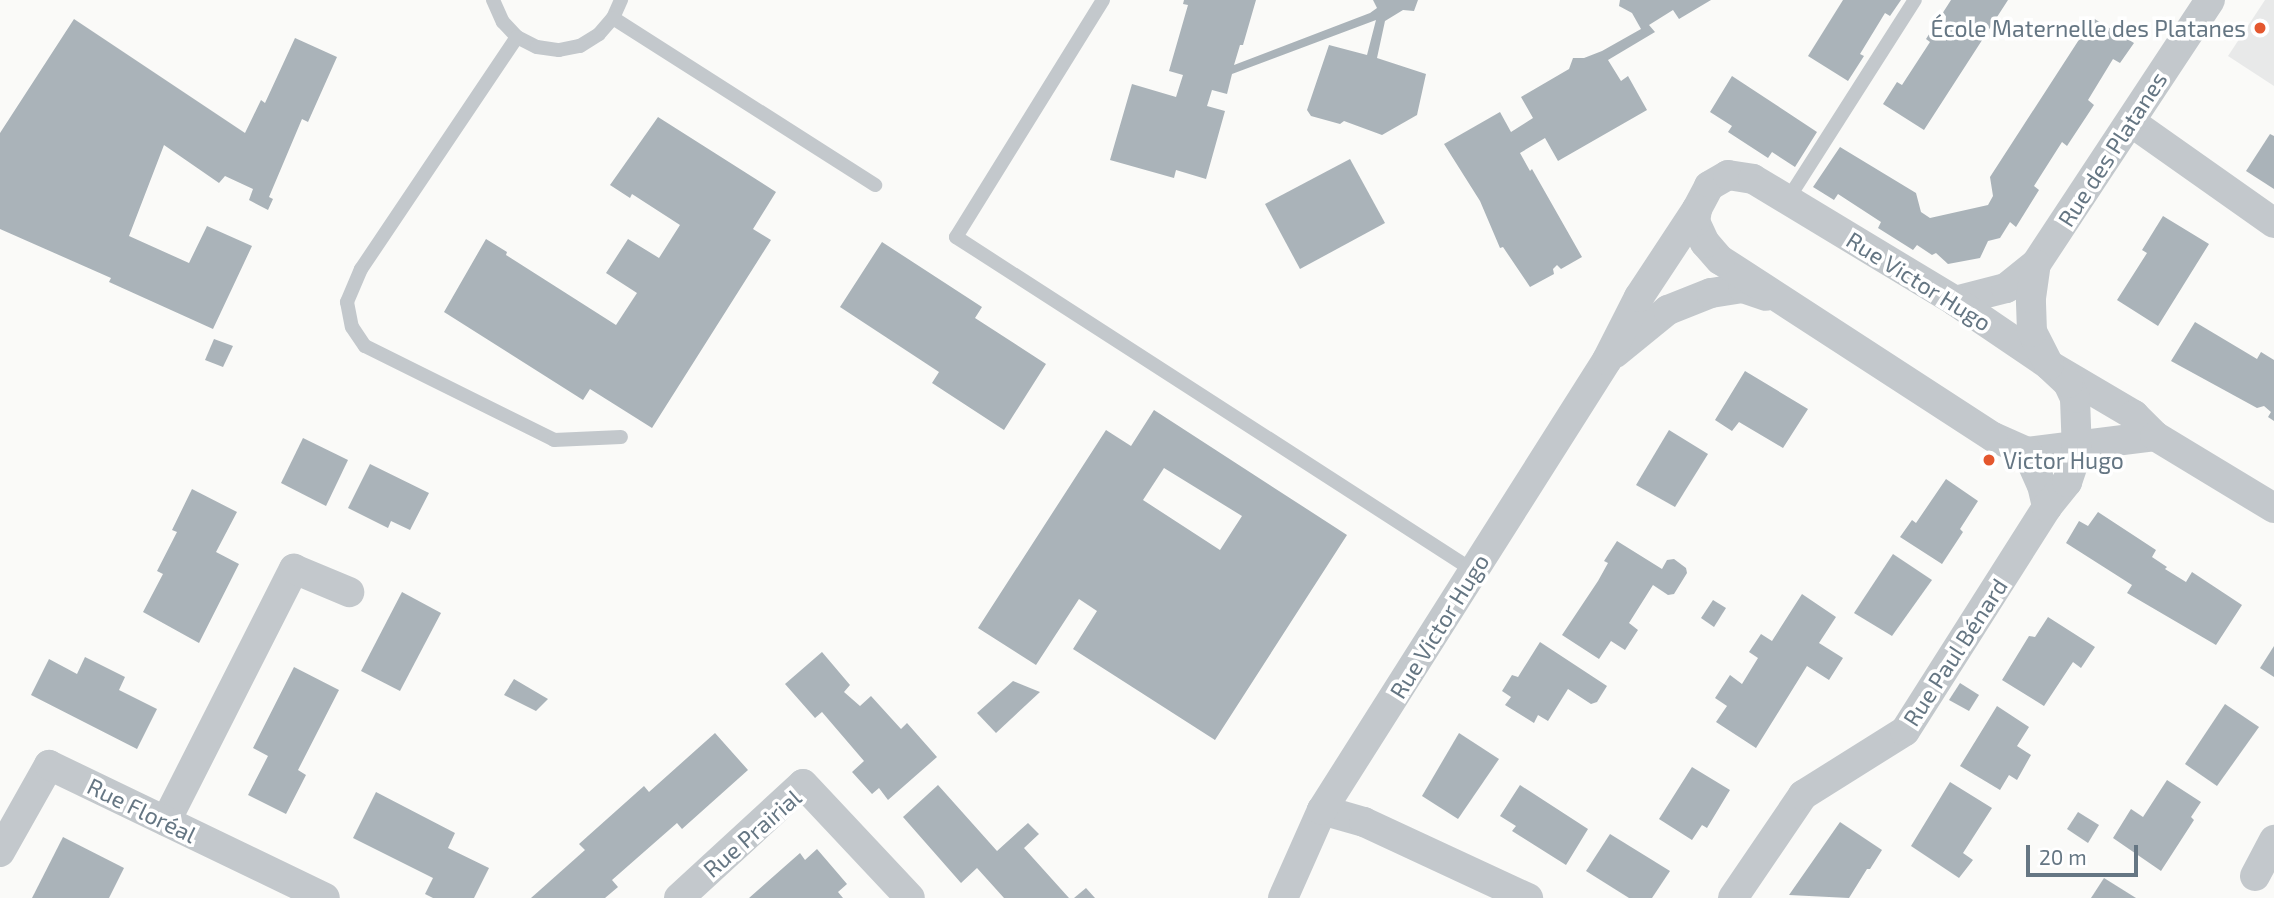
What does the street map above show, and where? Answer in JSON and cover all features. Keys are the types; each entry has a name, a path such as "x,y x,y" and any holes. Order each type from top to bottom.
{"street":[{"name":"Rue des Platanes","path":"1955,302 2006,288 2036,264 2210,0"},
{"path":"2131,122 2274,223"},
{"name":"Rue Victor Hugo","path":"1283,898 1322,810 1607,359 1639,297 1697,209 1709,186 1728,175 1753,179 1788,199 1955,302 2049,365 2134,415 2155,436 2274,508"},
{"name":"Rue Victor Hugo","path":"1697,209 1695,222 1705,243 1720,260 1993,437 2057,442 2075,398 2068,383 2049,365"},
{"name":"Rue des Platanes","path":"2036,264 2031,298 2032,331 2049,365"},
{"name":"Rue Victor Hugo","path":"1607,359 1668,310 1711,293 1743,288 1778,300"},
{"path":"2047,508 2042,485 2057,442 2155,436"},
{"name":"Rue Paul Bénard","path":"1732,898 1803,795 1905,731 2047,508 2067,482 2057,442"},
{"path":"166,821 294,569 349,592"},
{"name":"Rue Floréal","path":"0,852 49,765 325,898"},
{"name":"Rue Prairial","path":"679,898 803,785 911,898"},
{"path":"1322,810 1364,822 1528,898"},
{"path":"2255,876 2274,840"}],"lane":[{"path":"493,0 503,22 517,37 537,47 559,50 580,46 599,34 613,18 621,0"},
{"path":"1788,199 1915,0"},
{"path":"1098,2 956,237 1474,571"},
{"path":"613,18 875,185"},
{"path":"517,37 360,270 347,302 352,327 365,346 554,440 621,437"}],"shaded area":[{"name":"École Maternelle des Platanes","path":"2265,0 2274,0 2274,86 2228,56"}],"building":[{"path":"1184,0 1256,0 1243,45 1240,45 1234,65 1370,13 1377,8 1373,0 1418,0 1414,11 1403,10 1385,21 1377,58 1426,74 1417,115 1382,135 1344,121 1340,124 1311,116 1307,110 1329,45 1367,55 1376,20 1232,74 1227,94 1212,90 1207,106 1225,111 1206,179 1176,170 1174,178 1110,160 1132,84 1176,97 1183,75 1169,71 1188,5 1183,4"},
{"path":"1620,0 1711,0 1679,19 1673,10 1649,25 1655,32 1608,60 1621,81 1628,76 1647,110 1558,161 1545,138 1520,153 1530,171 1532,169 1582,257 1561,269 1557,265 1553,269 1554,274 1530,287 1503,247 1500,248 1480,201 1444,144 1500,112 1511,132 1533,118 1521,97 1569,69 1573,58 1584,58 1602,51 1641,29 1632,13 1619,6"},
{"path":"1843,0 1901,0 1890,16 1885,13 1860,54 1864,56 1848,81 1808,56"},
{"path":"1951,0 2008,0 1924,130 1883,104 1897,82 1902,85 1930,42 1926,39"},
{"path":"2093,18 2134,43 2120,63 2113,59 2088,100 2094,105 2067,146 2062,142 2034,186 2039,190 2016,227 2010,222 2000,238 1988,241 1980,258 1948,264 1936,253 1932,255 1917,245 1913,250 1878,228 1881,222 1838,194 1834,200 1813,187 1840,147 1916,193 1921,212 1930,218 1988,205 1993,196 1990,177"},
{"path":"74,19 245,133 261,100 265,103 295,38 337,57 308,122 302,119 269,197 273,199 268,210 249,200 253,189 225,176 219,183 164,145 129,236 189,263 207,226 252,246 213,329 109,282 111,278 0,229 0,133"},
{"path":"1732,76 1817,132 1795,167 1772,152 1768,158 1728,132 1732,126 1710,112"},
{"path":"658,117 776,192 753,229 771,240 652,428 590,389 583,400 444,312 486,239 507,252 506,255 616,325 637,293 606,273 628,239 659,258 680,225 632,194 630,198 610,185"},
{"path":"2270,134 2274,136 2274,189 2246,171"},
{"path":"1350,159 1385,223 1300,269 1265,204"},
{"path":"2163,216 2209,244 2158,326 2117,300 2147,253 2142,250"},
{"path":"882,242 982,307 975,318 1046,364 1004,430 932,383 939,372 840,307"},
{"path":"2195,322 2257,359 2261,352 2274,360 2274,421 2268,417 2271,412 2264,406 2257,408 2171,361"},
{"path":"214,339 233,346 223,367 205,360"},
{"path":"1745,371 1808,409 1783,448 1739,422 1732,431 1715,420"},
{"path":"1154,410 1347,535 1215,740 1073,649 1097,611 1079,599 1036,665 978,628 1106,430 1131,446","holes":["1164,468 1242,516 1220,550 1143,500"]},
{"path":"1669,430 1708,454 1675,507 1636,485"},
{"path":"303,438 348,460 326,506 281,483"},
{"path":"370,464 429,493 410,530 391,521 388,528 348,508"},
{"path":"1946,479 1978,501 1960,529 1963,532 1942,564 1900,537 1912,520 1916,523"},
{"path":"192,489 237,512 216,552 239,564 199,643 143,612 163,574 157,571 177,532 172,530"},
{"path":"2098,512 2156,550 2152,557 2167,567 2165,569 2186,582 2192,572 2242,605 2216,645 2127,593 2132,585 2066,543 2079,521 2088,526"},
{"path":"1617,541 1662,569 1667,560 1674,559 1686,568 1687,573 1674,594 1668,595 1653,585 1629,623 1638,630 1625,650 1611,641 1599,659 1562,635 1598,581 1608,563 1604,561"},
{"path":"1893,554 1932,580 1892,636 1854,613"},
{"path":"402,592 441,613 400,691 361,671"},
{"path":"1802,594 1836,617 1819,643 1843,658 1829,680 1807,666 1756,748 1716,722 1727,706 1715,698 1730,675 1742,684 1758,658 1749,652 1761,634 1772,641"},
{"path":"1713,600 1726,608 1714,627 1701,618"},
{"path":"2048,617 2095,647 2081,668 2073,662 2044,706 2002,680 2029,636 2035,637"},
{"path":"1540,642 1607,686 1597,702 1591,704 1568,689 1548,721 1538,715 1534,723 1505,705 1511,697 1502,691 1512,675 1518,677"},
{"path":"2274,646 2274,677 2260,668"},
{"path":"822,652 850,685 844,692 860,706 871,696 901,729 907,723 937,757 888,800 879,788 872,794 852,772 864,761 822,712 815,718 785,684"},
{"path":"85,657 125,677 119,690 157,709 137,749 31,695 49,659 77,674"},
{"path":"294,667 339,690 298,770 306,775 286,814 248,795 268,756 253,748"},
{"path":"514,679 548,699 536,711 504,695"},
{"path":"1013,681 1040,692 996,733 977,713"},
{"path":"1960,683 1979,695 1969,711 1949,700"},
{"path":"2225,704 2259,727 2217,786 2185,764"},
{"path":"1997,706 2029,727 2017,746 2031,755 2017,780 2009,775 2000,790 1960,766"},
{"path":"715,733 748,770 682,829 677,823 612,880 618,887 605,898 531,898 585,850 579,844 644,786 649,792"},
{"path":"1459,733 1499,759 1458,819 1422,796"},
{"path":"1692,767 1730,790 1707,828 1702,825 1692,840 1659,819"},
{"path":"2167,780 2201,802 2191,817 2194,820 2161,871 2113,838 2131,809 2143,817"},
{"path":"1950,782 1992,808 1963,853 1973,860 1959,878 1911,846"},
{"path":"938,785 997,851 1028,823 1039,834 1024,848 1069,898 1004,898 977,868 961,883 903,817"},
{"path":"1520,785 1588,829 1566,865 1512,831 1516,826 1500,816"},
{"path":"376,792 455,833 448,848 489,868 474,898 433,898 425,894 433,878 353,838"},
{"path":"2078,812 2099,825 2088,843 2067,829"},
{"path":"1840,822 1882,850 1870,869 1867,869 1849,898 1789,895"},
{"path":"1610,834 1670,871 1652,898 1629,898 1586,871"},
{"path":"63,837 124,868 109,898 32,898"},
{"path":"817,849 847,884 838,892 843,898 749,898 800,853 805,860"},
{"path":"2104,878 2136,898 2091,898"},
{"path":"1086,888 1095,898 1074,898"}],"place":[{"name":"École Maternelle des Platanes","path":"2260,28"},
{"name":"Victor Hugo","path":"1989,460"}]}
